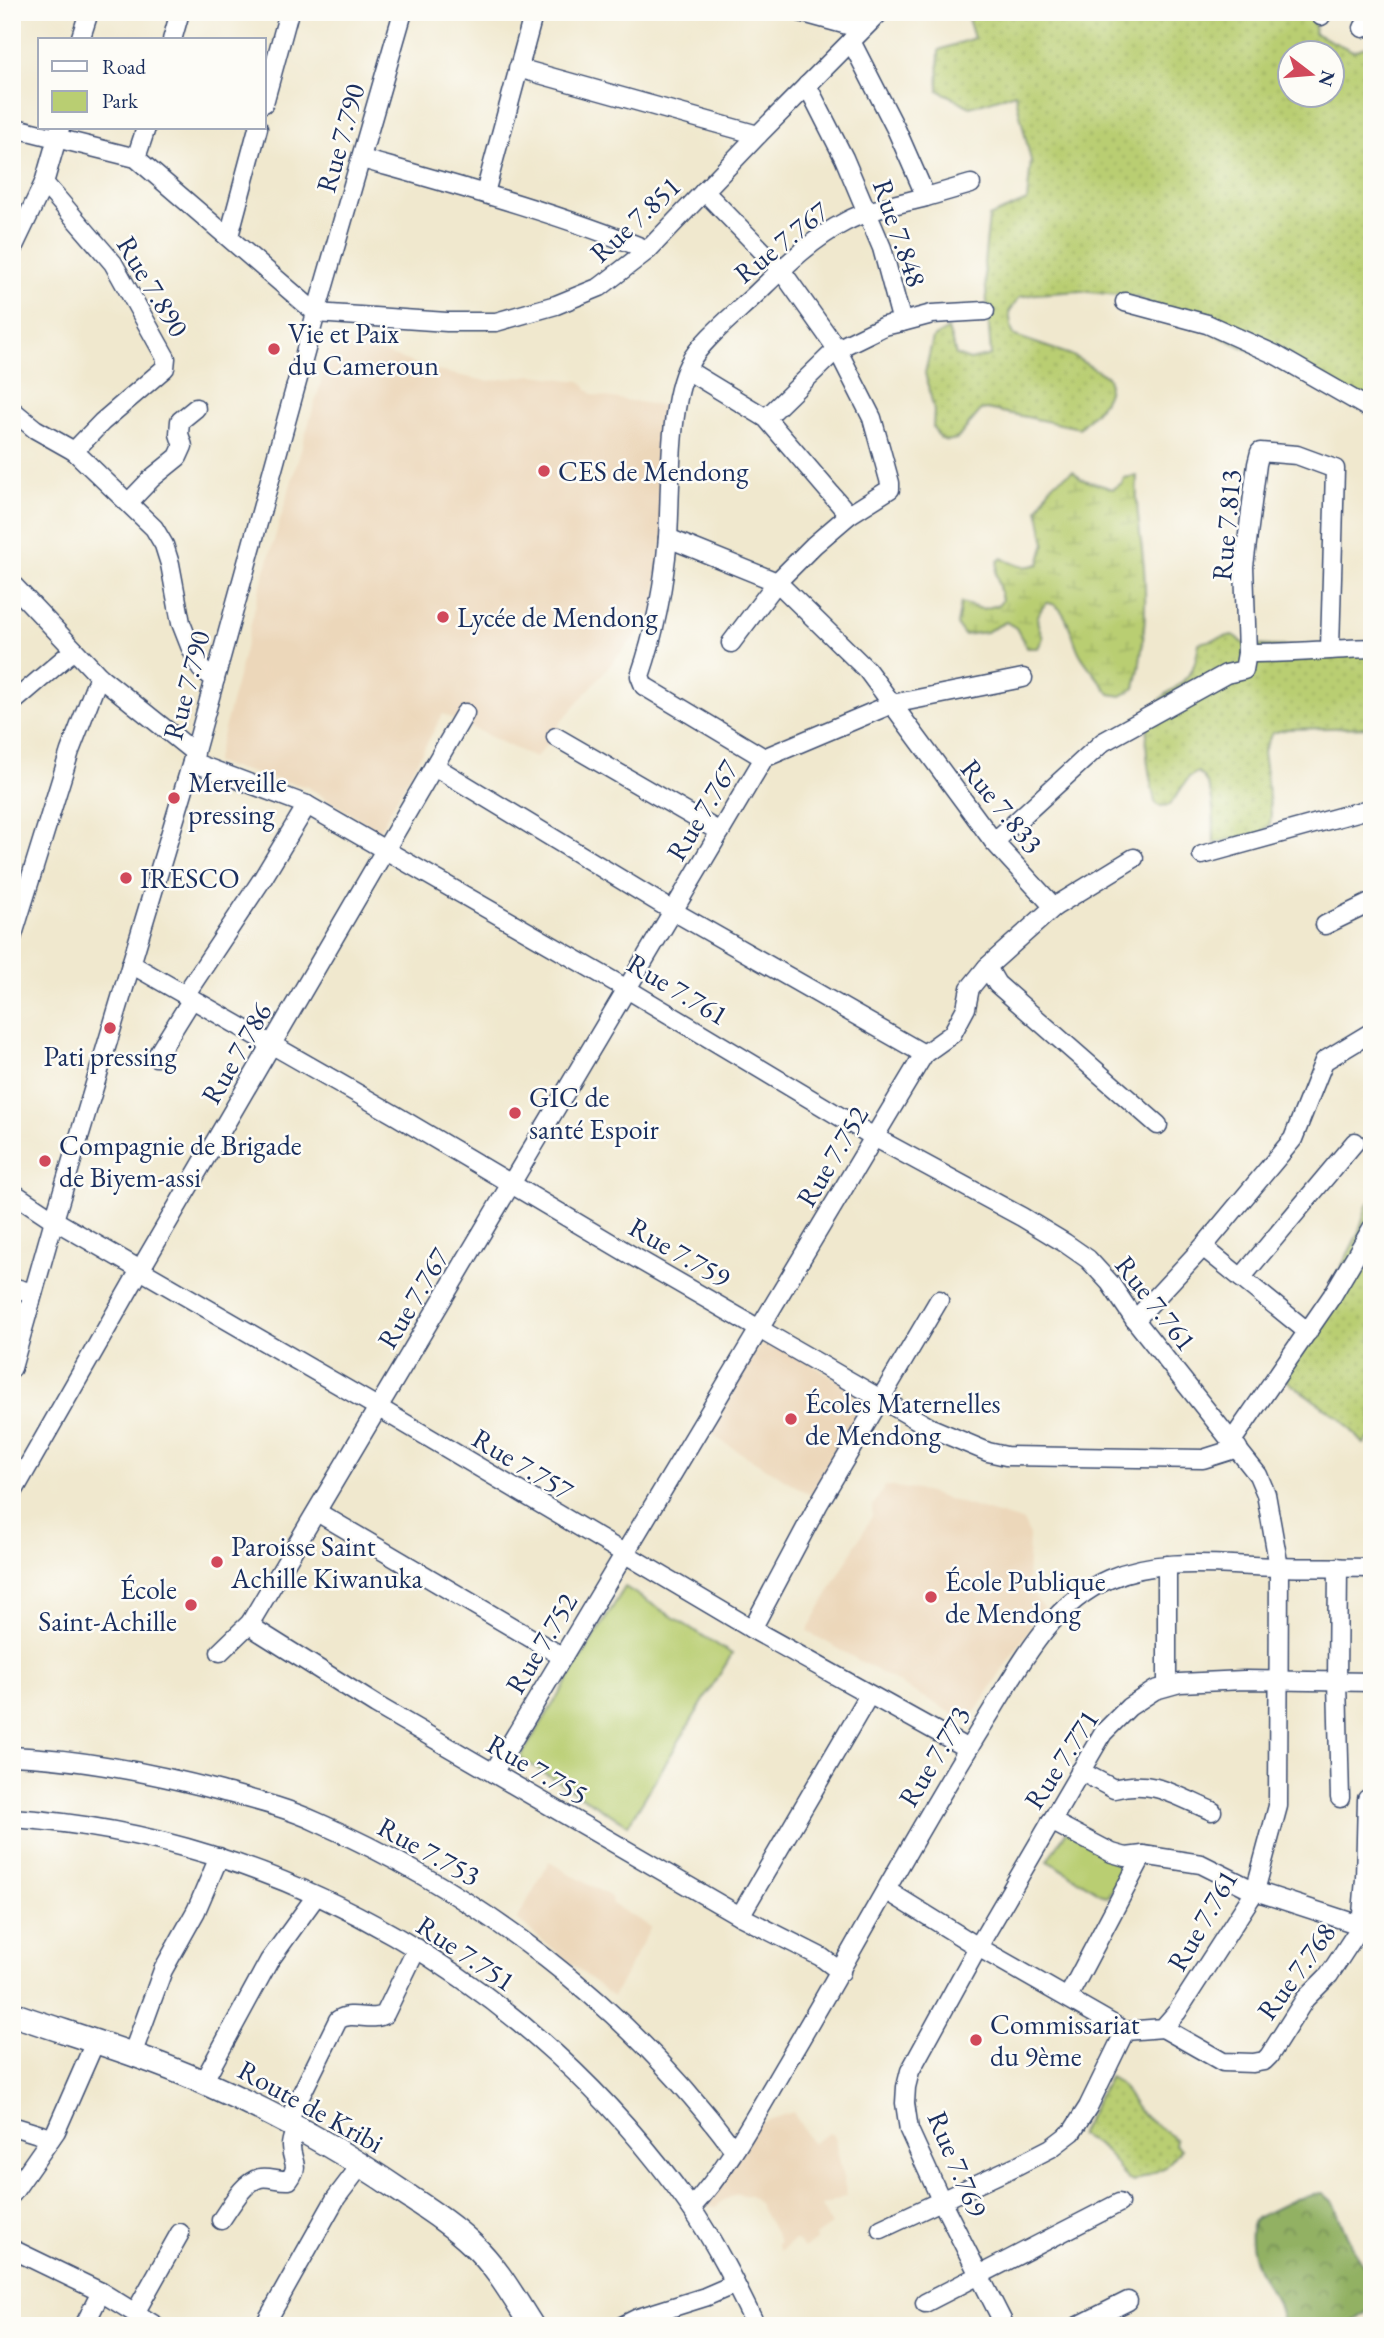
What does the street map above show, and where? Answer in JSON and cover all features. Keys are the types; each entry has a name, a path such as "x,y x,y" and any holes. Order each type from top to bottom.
{"main road":[{"name":"Route de Kribi","path":"12,2014 203,2082 361,2165 443,2220 473,2245 500,2276 532,2326"}],"street":[{"path":"81,38 89,12"},
{"path":"173,38 180,12"},
{"path":"266,96 289,12"},
{"name":"Rue 7.790","path":"12,1368 194,758 316,313 404,12"},
{"path":"485,193 534,12"},
{"path":"800,12 856,35 926,197"},
{"name":"Rue 7.851","path":"316,313 447,322 496,322 555,305 600,287 648,250 880,12"},
{"path":"518,68 758,135"},
{"name":"Rue 7.848","path":"766,418 837,349 884,326 902,322 882,248 844,158 807,85"},
{"path":"12,127 59,133 136,158 316,313"},
{"path":"136,158 145,130"},
{"path":"229,236 257,130"},
{"path":"12,250 44,183 59,133"},
{"path":"362,159 485,193 648,250"},
{"name":"Rue 7.890","path":"44,183 113,263 166,358 165,368 102,422 74,452"},
{"name":"Rue 7.767","path":"250,1623 764,758 644,685 640,676 660,611 668,538 674,435 678,401 689,363 705,343 781,270 817,240 846,221 971,184"},
{"path":"704,191 781,270 837,349 872,418 890,486 890,489 849,515 776,582 732,643"},
{"path":"1125,302 1207,324 1276,355 1372,410"},
{"path":"902,322 932,314 985,311"},
{"path":"687,370 766,418 849,515"},
{"path":"129,502 152,478 178,457 183,446 179,433 180,421 196,408"},
{"path":"12,410 35,429 74,452 154,528 164,545 170,564 181,623 201,669 215,679"},
{"name":"Rue 7.813","path":"1248,653 1244,566 1260,452 1297,455 1335,468 1329,649"},
{"name":"Rue 7.833","path":"668,538 776,582 867,670 934,764 995,842 1054,907"},
{"name":"Rue 7.761","path":"12,584 99,676 194,758 307,805 386,849 874,1137 1023,1217 1080,1254 1110,1283 1135,1320 1258,1475 1266,1494 1279,1567 1278,1806 1255,1891 1184,2002 1163,2028"},
{"path":"995,842 1103,742 1226,674 1244,670 1248,653 1281,654 1372,648"},
{"path":"12,703 74,650"},
{"path":"12,938 70,751 99,676"},
{"path":"764,758 892,704 1023,678"},
{"name":"Rue 7.786","path":"12,1494 465,713"},
{"path":"556,737 720,832"},
{"path":"434,766 673,911 923,1054 952,1034 967,1008 970,988 987,967 1054,907 1134,858"},
{"path":"156,1057 188,997 307,805"},
{"path":"1202,855 1372,808"},
{"path":"1325,925 1372,902"},
{"name":"Rue 7.759","path":"131,964 931,1428 988,1452 1006,1456 1203,1459 1235,1445"},
{"path":"987,967 1007,994 1158,1125"},
{"path":"1135,1320 1203,1247 1293,1139 1324,1061 1372,1032"},
{"name":"Rue 7.752","path":"494,1773 923,1054"},
{"path":"1241,1278 1355,1142"},
{"name":"Rue 7.757","path":"12,1192 54,1220 379,1408 752,1629 968,1749"},
{"path":"1235,1445 1332,1296 1372,1228"},
{"path":"1203,1247 1308,1332"},
{"path":"12,1287 33,1293"},
{"path":"752,1629 818,1505 939,1300"},
{"path":"317,1512 563,1657"},
{"name":"Rue 7.773","path":"691,2208 734,2150 841,1972 968,1749 1038,1636 1059,1614 1085,1592 1110,1578 1145,1568 1181,1564 1372,1568"},
{"path":"1167,1565 1167,1686"},
{"path":"1338,1567 1340,1798"},
{"path":"220,1652 250,1623"},
{"name":"Rue 7.755","path":"250,1623 258,1631 376,1705 740,1916 821,1957 841,1972"},
{"name":"Rue 7.771","path":"978,1947 1103,1733 1129,1707 1155,1690 1180,1683 1372,1682"},
{"path":"740,1916 869,1695"},
{"name":"Rue 7.753","path":"12,1756 92,1763 235,1795 316,1821 393,1858 462,1898 576,1982 636,2036 677,2080 734,2150"},
{"path":"1080,1771 1114,1789 1133,1784 1153,1786 1212,1811"},
{"name":"Rue 7.768","path":"1163,2028 1223,2062 1264,2061 1269,2056 1305,1998 1329,1975 1366,1927 1367,1799"},
{"name":"Rue 7.751","path":"12,1818 85,1826 219,1857 278,1878 316,1896 417,1948 461,1976 549,2046 628,2128 691,2208 756,2326"},
{"path":"1051,1821 1112,1853 1126,1857 1143,1855 1200,1864 1255,1891 1366,1927"},
{"path":"1068,1997 1143,1855"},
{"path":"132,2055 163,1970 196,1911 219,1857"},
{"path":"886,1891 1125,2031 1163,2028"},
{"path":"203,2082 262,1972 316,1896"},
{"name":"Rue 7.769","path":"978,1947 910,2071 905,2103 909,2130 942,2202 1006,2326"},
{"path":"221,2220 240,2193 253,2181 261,2177 289,2180 295,2172 291,2126 338,2020 351,2015 382,2017 417,1948"},
{"path":"881,2229 1051,2148 1072,2132 1088,2107 1125,2031"},
{"path":"12,2194 62,2119 95,2042"},
{"path":"12,2126 51,2138"},
{"path":"264,2326 336,2198 361,2165"},
{"path":"925,2303 1119,2203"},
{"path":"135,2313 180,2233"},
{"path":"12,2249 101,2292 156,2326"},
{"path":"622,2326 735,2284"},
{"path":"84,2326 101,2292"},
{"path":"1077,2326 1128,2301"}],"shaded area":[{"name":"Lycée de Mendong","path":"335,335 432,370 487,381 533,375 580,381 593,395 669,407 665,521 652,627 643,627 560,723 552,739 535,758 443,714 379,831 307,787 215,763 259,591"},
{"name":"Écoles Maternelles de Mendong","path":"770,1340 870,1398 872,1405 817,1499 710,1434 758,1348"},
{"name":"École Publique de Mendong","path":"885,1486 918,1490 1024,1522 1029,1536 1027,1585 1043,1608 976,1711 962,1719 807,1631 872,1516 872,1507"},
{"path":"549,1862 611,1897 612,1904 651,1927 613,1997 517,1920"},
{"path":"793,2112 812,2143 829,2133 834,2135 847,2196 821,2206 831,2225 815,2236 816,2241 803,2248 796,2239 780,2251 777,2244 780,2242 759,2204 750,2196 737,2194 716,2207 696,2205 743,2128"}],"green space":[{"path":"966,12 1317,12 1314,33 1325,38 1276,38 1276,108 1346,108 1346,48 1353,51 1372,45 1372,408 1136,297 1080,291 1036,294 1020,297 1009,312 1012,331 1015,336 1071,355 1108,377 1108,392 1101,406 1079,428 981,410 957,439 946,441 940,438 933,427 934,410 925,373 933,338 948,329 956,355 970,360 991,355 984,263 989,217 1027,201 1031,161 1015,93 970,107 938,90 939,50 974,38"},
{"path":"1073,471 1081,479 1113,489 1122,483 1124,478 1137,476 1145,583 1144,629 1135,688 1121,696 1110,694 1087,664 1077,648 1064,615 1053,604 1046,603 1039,612 1038,623 1043,638 1038,648 1027,648 1016,628 1006,622 986,632 964,635 957,625 961,603 982,609 999,605 1002,600 996,573 998,561 1002,558 1020,566 1039,564 1045,543 1038,509 1052,484"},
{"path":"1232,635 1245,645 1372,650 1372,727 1288,729 1272,733 1263,752 1270,824 1262,833 1214,843 1211,795 1204,778 1198,772 1189,777 1170,805 1159,806 1155,802 1146,748 1147,735 1154,709 1193,668 1199,643"},
{"path":"1372,1200 1372,1436 1364,1444 1341,1419 1291,1384 1286,1375 1358,1234 1367,1206"},
{"path":"625,1587 732,1654 628,1825 520,1758"},
{"path":"1069,1827 1128,1862 1107,1897 1048,1861"},
{"path":"1109,2077 1122,2087 1143,2115 1176,2139 1175,2145 1181,2149 1166,2167 1133,2182 1124,2176 1102,2148 1079,2135"},
{"path":"1323,2193 1333,2202 1351,2245 1372,2282 1369,2310 1348,2326 1284,2326 1276,2299 1255,2263 1251,2247 1253,2224 1256,2218 1295,2199"}],"place":[{"name":"Vie et Paix du Cameroun","path":"274,349"},
{"name":"CES de Mendong","path":"544,471"},
{"name":"Lycée de Mendong","path":"443,617"},
{"name":"Merveille pressing","path":"174,798"},
{"name":"IRESCO","path":"126,878"},
{"name":"Pati pressing","path":"110,1028"},
{"name":"GIC de santé Espoir","path":"515,1113"},
{"name":"Compagnie de Brigade de Biyem-assi","path":"45,1161"},
{"name":"Écoles Maternelles de Mendong","path":"791,1419"},
{"name":"Paroisse Saint Achille Kiwanuka","path":"217,1562"},
{"name":"École Publique de Mendong","path":"931,1597"},
{"name":"École Saint-Achille","path":"191,1605"},
{"name":"Commissariat du 9ème","path":"976,2040"}]}
